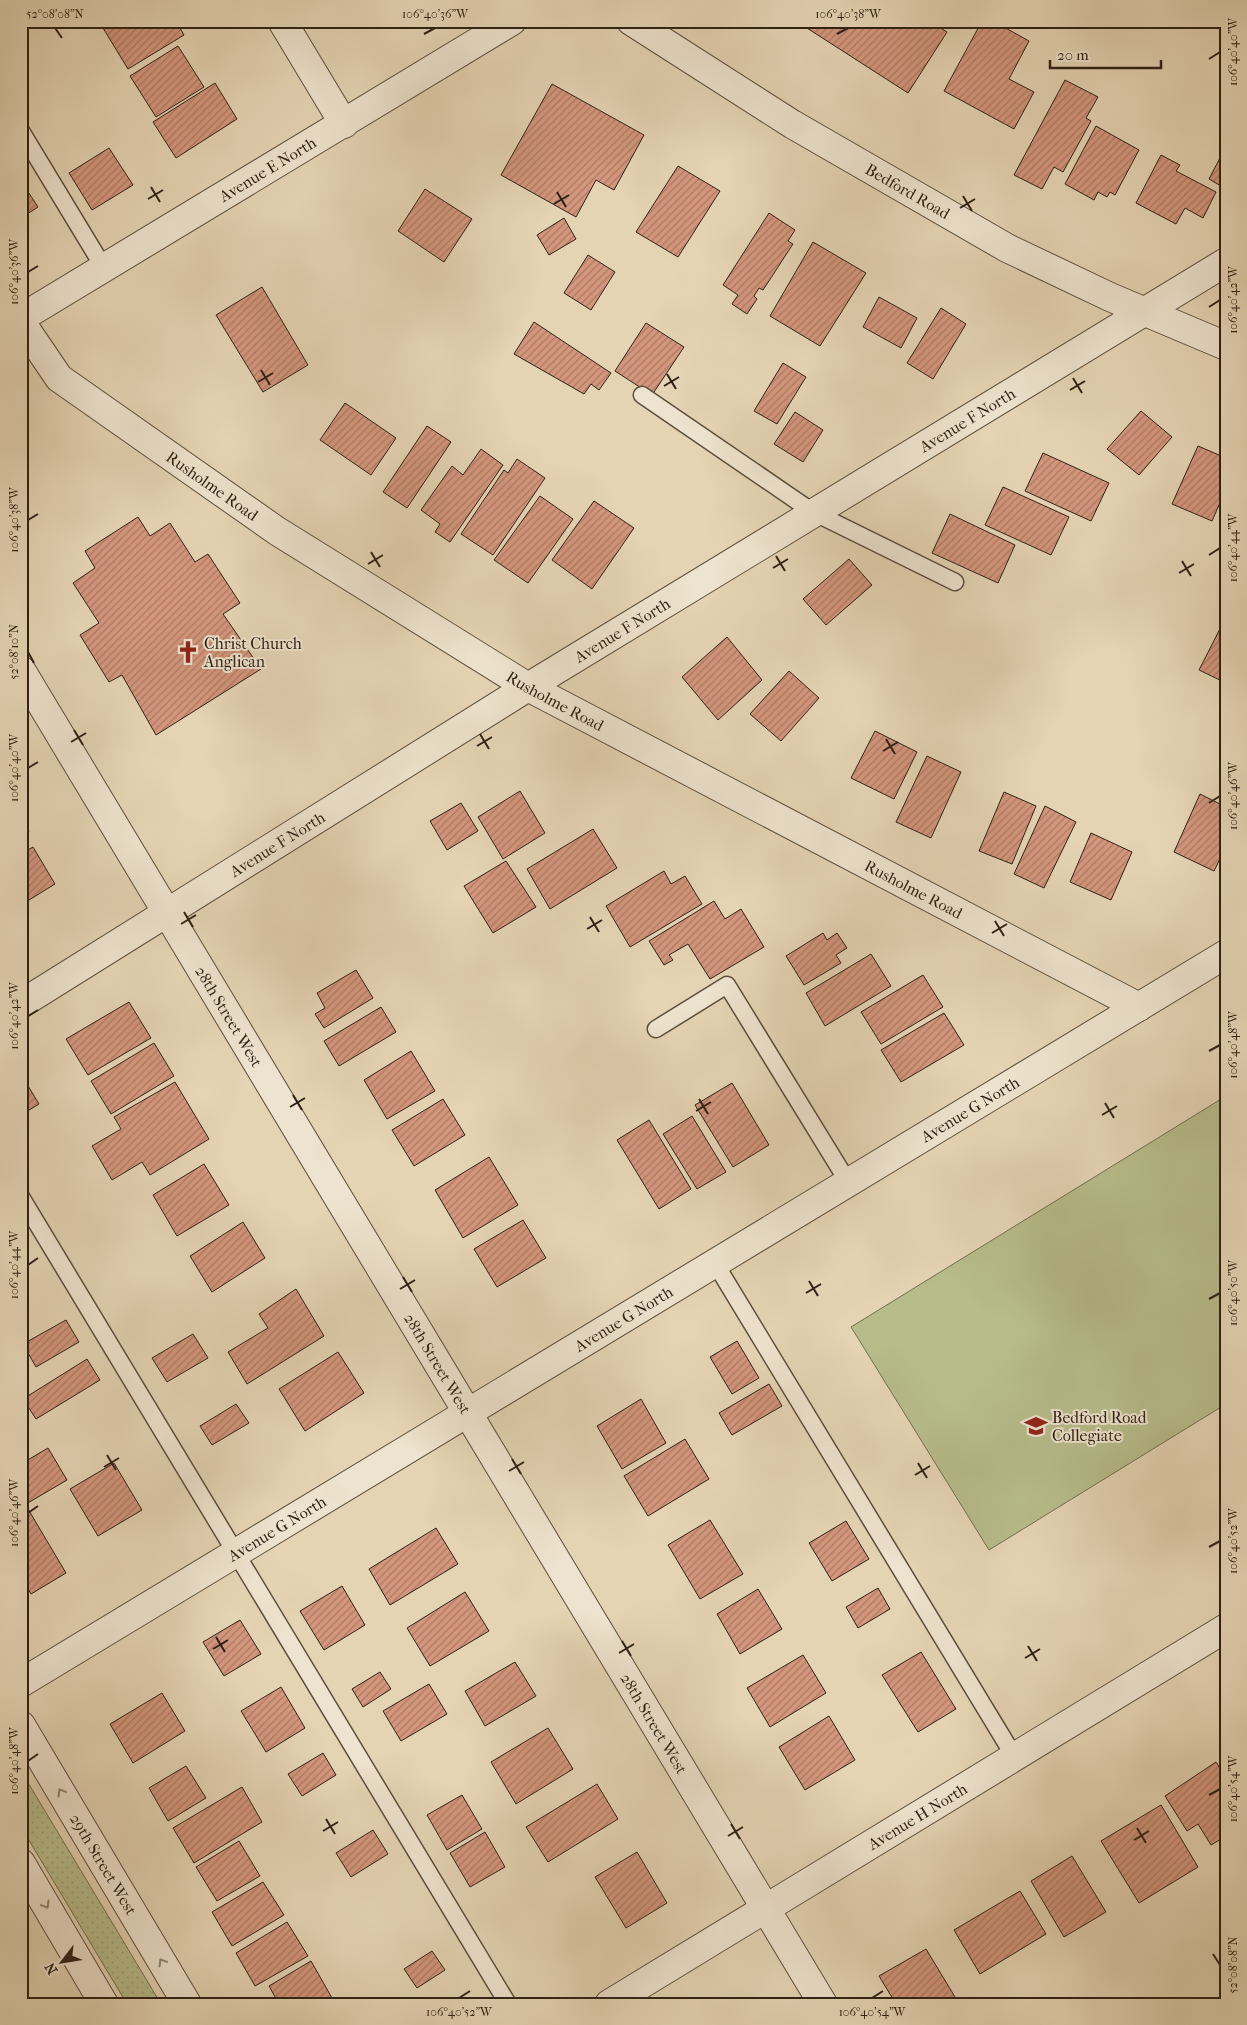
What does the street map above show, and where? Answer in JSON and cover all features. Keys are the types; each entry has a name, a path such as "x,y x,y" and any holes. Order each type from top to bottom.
{"street":[{"path":"282,21 344,124"},
{"name":"Avenue E North","path":"21,318 512,21"},
{"name":"Bedford Road","path":"632,21 792,124 1007,248 1144,312 1226,346"},
{"name":"Avenue F North","path":"21,1004 528,687 1226,262"},
{"name":"Rusholme Road","path":"21,322 59,378 277,531 528,687 1139,1007"},
{"name":"28th Street West","path":"21,670 168,911 824,2004"},
{"name":"Avenue G North","path":"21,1683 1226,954"},
{"name":"Avenue H North","path":"609,2004 1226,1628"},
{"name":"29th Street West","path":"21,1725 187,2004"},
{"path":"21,1863 104,2004"}],"lane":[{"path":"21,131 104,268"},
{"path":"642,395 813,512 955,582"},
{"path":"656,1029 727,985 848,1182"},
{"path":"21,1197 508,2004"},
{"path":"715,1263 1014,1756"}],"green space":[{"path":"1226,1096 1226,1404 989,1550 851,1327"},
{"path":"21,1771 161,2004 127,2004 21,1827"}],"building":[{"path":"115,21 176,21 184,35 128,69 103,28"},
{"path":"796,21 929,21 947,32 908,93"},
{"path":"982,21 993,21 1029,41 1009,79 1034,92 1014,129 944,91"},
{"path":"178,46 204,87 156,117 130,76"},
{"path":"1065,80 1098,97 1086,118 1091,121 1063,172 1054,167 1042,189 1014,175"},
{"path":"215,83 237,119 176,158 153,122"},
{"path":"552,84 644,135 614,190 596,180 576,217 501,175"},
{"path":"1096,126 1139,150 1115,195 1110,192 1107,197 1098,192 1094,200 1065,184"},
{"path":"109,148 133,185 92,210 69,173"},
{"path":"1161,155 1180,165 1176,171 1216,192 1203,218 1185,208 1176,224 1136,203"},
{"path":"1220,158 1226,161 1226,189 1209,179"},
{"path":"678,166 720,191 678,257 636,232"},
{"path":"21,181 38,207 21,218"},
{"path":"425,189 472,219 444,262 398,231"},
{"path":"769,213 795,230 788,241 793,244 763,290 759,288 754,296 757,299 747,314 732,304 738,295 723,285"},
{"path":"564,218 576,239 549,255 537,235"},
{"path":"813,242 866,273 820,346 770,316"},
{"path":"588,255 615,272 591,310 564,293"},
{"path":"262,287 308,365 263,392 216,315"},
{"path":"879,297 917,318 901,348 863,327"},
{"path":"941,308 966,324 933,379 907,363"},
{"path":"534,322 611,373 599,390 591,384 584,394 514,354"},
{"path":"646,323 684,347 652,395 615,371"},
{"path":"783,363 806,377 777,424 754,411"},
{"path":"345,403 396,438 371,475 320,440"},
{"path":"1141,411 1172,437 1139,475 1107,449"},
{"path":"795,412 823,430 803,462 774,444"},
{"path":"427,426 451,442 407,508 383,492"},
{"path":"1198,446 1226,458 1226,489 1212,521 1172,504"},
{"path":"481,449 503,465 450,542 435,532 440,524 421,510 452,466 463,475"},
{"path":"1043,453 1109,483 1091,521 1025,491"},
{"path":"517,459 545,478 493,555 461,534 504,470 508,473"},
{"path":"1003,487 1069,517 1051,555 985,525"},
{"path":"540,496 573,519 528,583 494,560"},
{"path":"594,501 634,528 592,589 552,560"},
{"path":"950,514 1015,545 998,583 932,553"},
{"path":"138,517 150,536 170,523 195,562 208,554 240,603 223,614 261,669 156,735 122,675 109,682 80,635 99,623 73,583 95,568 85,551"},
{"path":"849,559 872,585 826,625 803,599"},
{"path":"1226,617 1226,683 1199,670"},
{"path":"727,637 762,680 718,720 682,677"},
{"path":"789,671 819,698 781,741 750,714"},
{"path":"875,731 917,752 894,799 851,778"},
{"path":"927,756 961,772 931,838 896,822"},
{"path":"520,791 545,833 503,859 478,817"},
{"path":"1004,792 1036,806 1012,864 979,851"},
{"path":"1200,794 1226,807 1226,847 1214,871 1174,852"},
{"path":"461,803 478,831 447,850 430,821"},
{"path":"1045,806 1076,822 1044,888 1014,874"},
{"path":"21,819 29,832 21,836"},
{"path":"593,829 617,868 550,909 527,869"},
{"path":"1091,833 1132,852 1111,900 1070,882"},
{"path":"33,847 55,884 21,905 21,854"},
{"path":"506,861 536,907 493,933 464,886"},
{"path":"664,871 671,884 685,876 702,904 630,947 606,906"},
{"path":"714,901 725,919 741,909 764,947 710,979 688,944 669,955 673,960 664,965 649,941"},
{"path":"823,933 827,940 837,933 847,948 836,955 841,963 804,985 786,956"},
{"path":"871,954 891,986 825,1026 806,993"},
{"path":"356,970 373,998 324,1028 315,1014 325,1008 317,993"},
{"path":"923,975 943,1007 881,1044 861,1012"},
{"path":"129,1002 151,1038 88,1075 66,1039"},
{"path":"381,1007 396,1032 339,1066 324,1041"},
{"path":"944,1013 964,1045 901,1082 881,1050"},
{"path":"154,1043 174,1076 111,1114 91,1081"},
{"path":"411,1051 435,1091 387,1119 364,1080"},
{"path":"21,1077 39,1104 21,1115"},
{"path":"175,1082 209,1139 150,1175 142,1162 112,1180 92,1146 121,1129 114,1117"},
{"path":"732,1083 769,1145 733,1167 695,1105"},
{"path":"443,1099 465,1135 414,1166 392,1130"},
{"path":"692,1116 726,1172 697,1189 663,1134"},
{"path":"649,1120 691,1189 659,1209 617,1140"},
{"path":"489,1157 518,1205 463,1238 435,1190"},
{"path":"204,1164 229,1205 177,1236 153,1195"},
{"path":"523,1220 546,1258 497,1287 474,1249"},
{"path":"243,1222 265,1258 212,1292 190,1256"},
{"path":"296,1289 324,1336 247,1384 228,1352 268,1328 259,1314"},
{"path":"66,1320 79,1342 36,1367 23,1344"},
{"path":"193,1334 208,1358 167,1382 152,1358"},
{"path":"737,1341 759,1378 732,1394 710,1357"},
{"path":"338,1352 364,1393 305,1431 279,1389"},
{"path":"87,1359 100,1380 36,1419 23,1399"},
{"path":"769,1384 782,1406 732,1435 719,1413"},
{"path":"641,1399 666,1443 622,1469 597,1426"},
{"path":"236,1404 249,1423 212,1445 200,1426"},
{"path":"685,1439 709,1479 648,1516 624,1476"},
{"path":"48,1448 67,1480 21,1507 21,1464"},
{"path":"114,1463 142,1510 98,1536 70,1489"},
{"path":"28,1509 66,1573 31,1594 21,1577 21,1513"},
{"path":"710,1520 743,1574 700,1599 668,1545"},
{"path":"846,1521 869,1559 832,1581 809,1543"},
{"path":"436,1528 458,1564 390,1605 369,1569"},
{"path":"342,1586 365,1625 324,1650 300,1611"},
{"path":"878,1588 890,1609 858,1628 846,1607"},
{"path":"758,1589 782,1629 740,1654 717,1614"},
{"path":"465,1592 489,1631 430,1666 407,1628"},
{"path":"240,1620 261,1654 224,1676 203,1642"},
{"path":"921,1652 956,1709 918,1732 882,1675"},
{"path":"803,1655 826,1693 770,1727 747,1688"},
{"path":"515,1662 536,1696 485,1726 465,1691"},
{"path":"380,1672 391,1689 363,1707 352,1689"},
{"path":"429,1684 447,1714 401,1741 383,1711"},
{"path":"281,1687 305,1728 266,1752 241,1711"},
{"path":"162,1693 185,1731 133,1763 110,1724"},
{"path":"829,1716 855,1760 805,1790 779,1747"},
{"path":"548,1728 573,1769 516,1804 491,1762"},
{"path":"323,1753 336,1775 302,1796 288,1774"},
{"path":"1216,1762 1226,1777 1226,1836 1211,1845 1198,1824 1187,1831 1165,1796"},
{"path":"186,1766 206,1798 168,1821 149,1788"},
{"path":"597,1784 618,1819 548,1862 526,1827"},
{"path":"242,1787 262,1822 194,1863 173,1828"},
{"path":"462,1795 482,1829 447,1850 427,1815"},
{"path":"1161,1805 1198,1867 1139,1903 1101,1841"},
{"path":"373,1830 388,1854 351,1877 336,1853"},
{"path":"485,1832 505,1867 470,1887 450,1853"},
{"path":"239,1841 260,1876 217,1901 196,1867"},
{"path":"637,1852 667,1903 626,1928 595,1877"},
{"path":"1072,1856 1106,1912 1064,1937 1031,1881"},
{"path":"263,1882 284,1915 232,1946 212,1912"},
{"path":"1020,1891 1046,1934 980,1974 954,1930"},
{"path":"287,1922 308,1956 255,1986 236,1953"},
{"path":"926,1949 955,1997 944,2004 896,2004 879,1976"},
{"path":"432,1951 445,1970 417,1988 404,1969"},
{"path":"311,1961 332,1998 322,2004 279,2004 269,1986"}],"place":[{"name":"Christ Church Anglican","path":"188,652"},
{"name":"Bedford Road Collegiate","path":"1036,1426"}]}
